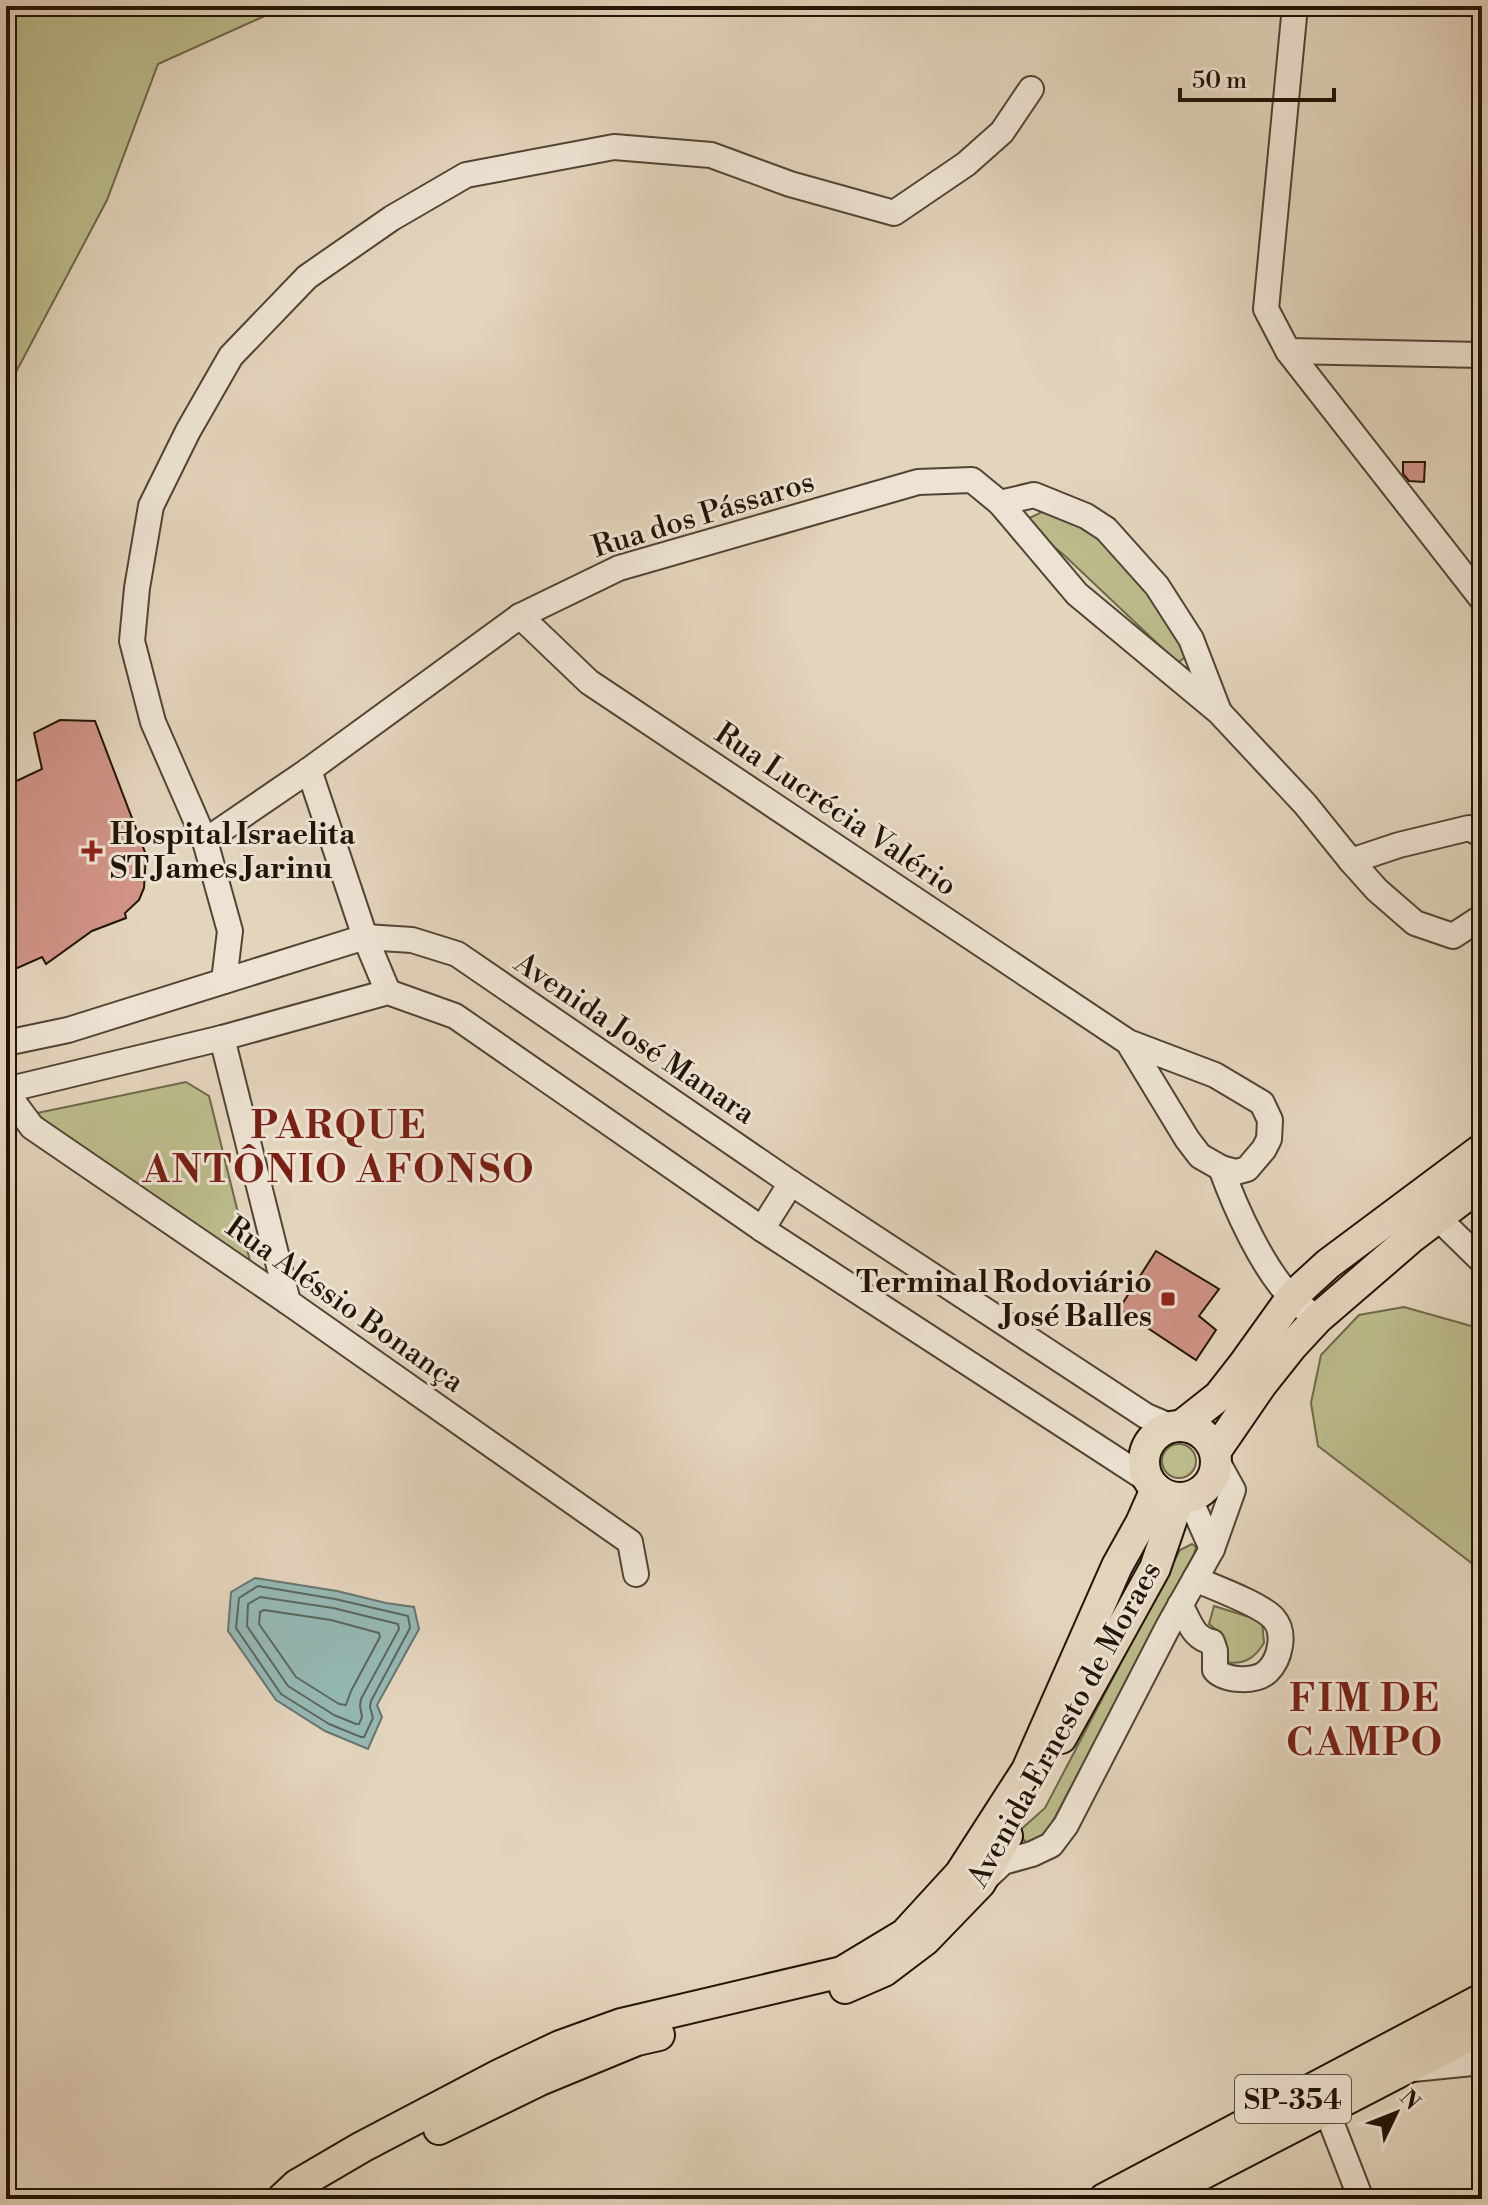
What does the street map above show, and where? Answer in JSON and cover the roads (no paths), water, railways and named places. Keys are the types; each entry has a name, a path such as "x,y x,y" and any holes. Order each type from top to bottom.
{"main road":[{"path":"1482,1149 1328,1264 1292,1297 1219,1396 1177,1426 1163,1431 1149,1444 1144,1464 1169,1492 1206,1488 1212,1480 1216,1456 1261,1385 1292,1346 1317,1319 1482,1184"},
{"path":"1177,1426 1201,1433 1216,1456"},
{"name":"Avenida Ernesto de Moraes","path":"315,2199 351,2173 540,2080 637,2040 826,1996 884,1971 925,1940 980,1883 1155,1568 1169,1492"},
{"name":"Avenida Ernesto de Moraes","path":"282,2199 297,2185 362,2147 560,2046 621,2024 842,1972 905,1934 960,1874 1027,1770 1117,1566 1141,1523 1169,1492"},
{"name":"SP-354","path":"1104,2199 1482,1999"},
{"name":"SP-354","path":"1154,2199 1482,2029"}],"street":[{"path":"1295,6 1266,309 1288,351 1482,599"},
{"path":"224,981 230,931 205,841 153,722 132,641 137,588 151,506 188,431 231,356 307,277 392,218 466,175 614,147 711,155 790,184 894,213 966,164 1002,132 1031,89"},
{"path":"1288,351 1482,355"},
{"name":"Rua dos Pássaros","path":"205,841 309,770 520,616 619,568 918,482 972,480 1000,503 1077,594 1219,712 1305,804 1377,890 1415,923 1453,936 1482,917"},
{"name":"Rua dos Pássaros","path":"1000,503 1034,495 1086,516 1106,529 1157,586 1191,639 1219,712"},
{"name":"Rua Lucrécia Valério","path":"520,616 589,682 1128,1042 1215,1075 1262,1103 1270,1120 1269,1139 1247,1169 1236,1172 1221,1168 1200,1156 1128,1042"},
{"path":"309,770 365,937 388,992"},
{"path":"1351,861 1399,845 1469,828 1482,835"},
{"name":"Avenida José Manara","path":"6,1043 68,1030 365,937 412,940 457,954 791,1183 1146,1416 1177,1426"},
{"path":"6,1091 222,1038 388,992 455,1016 762,1229 1169,1492 1212,1549"},
{"path":"222,1038 288,1302"},
{"name":"Rua Aléssio Bonança","path":"6,1091 32,1127 630,1542 636,1574"},
{"path":"1221,1168 1234,1204 1274,1275 1292,1297 1317,1319"},
{"path":"762,1229 791,1183"},
{"path":"1438,1218 1482,1261"},
{"path":"980,1883 1003,1862 1051,1845 1066,1825 1212,1549 1233,1490 1216,1456"},
{"path":"1180,1605 1194,1633 1201,1640 1212,1642 1215,1670 1220,1675 1238,1678 1260,1676 1266,1673 1277,1657 1280,1644 1278,1625 1268,1613 1195,1579"},
{"path":"1403,2070 1482,2062"},
{"path":"1326,2109 1361,2199"}],"water":[{"path":"255,1578 414,1607 419,1629 377,1705 382,1717 368,1749 325,1731 276,1700 228,1631 231,1592"}],"place":[{"name":"Hospital Israelita ST James Jarinu","path":"92,851"},
{"name":"Terminal Rodoviário José Balles","path":"1168,1299"}],"district":[{"name":"PARQUE ANTÔNIO AFONSO","path":"339,1147"},
{"name":"FIM DE CAMPO","path":"1365,1720"}]}
